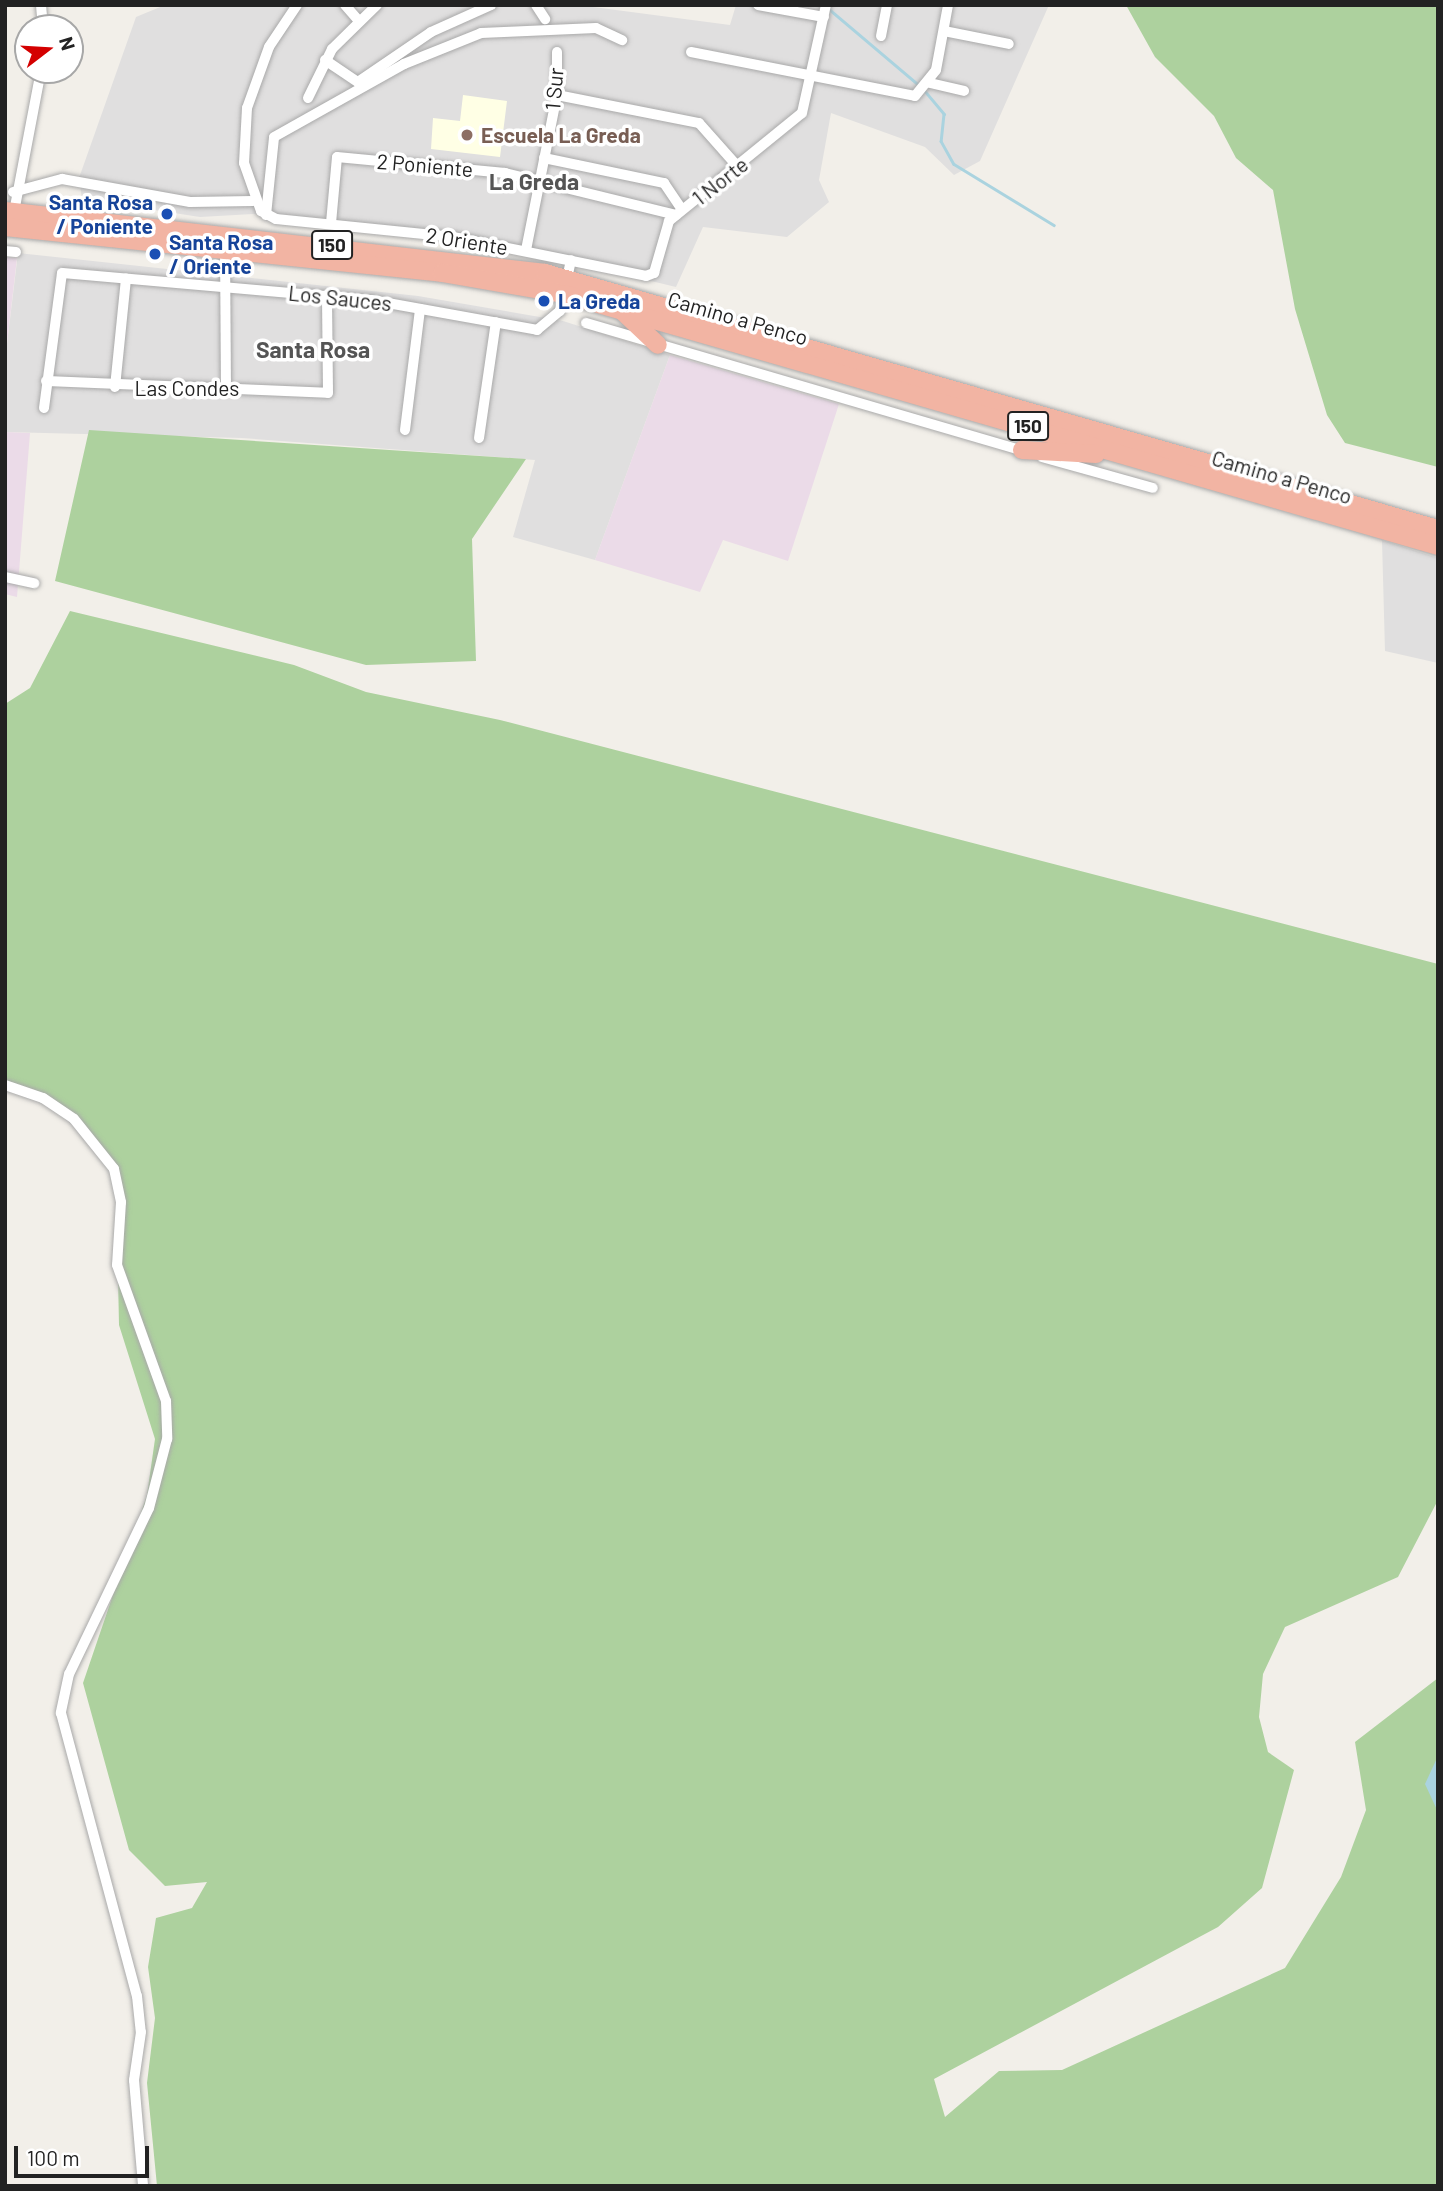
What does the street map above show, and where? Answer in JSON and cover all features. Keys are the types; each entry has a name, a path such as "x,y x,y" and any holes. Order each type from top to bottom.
{"highway":[{"name":"Camino a Penco","path":"9,222 225,242 468,260 567,277 1438,529"},
{"name":"Camino a Penco","path":"567,277 618,307 1438,547"},
{"path":"618,307 658,345"},
{"path":"1022,450 1126,455"}],"street":[{"path":"266,215 253,201 243,149 247,108 269,47 297,5"},
{"path":"345,5 358,20"},
{"path":"308,98 325,60 358,20 377,5"},
{"path":"325,60 358,82 431,32 491,5"},
{"path":"536,5 545,19"},
{"path":"758,5 825,11 814,76"},
{"path":"881,36 887,5"},
{"path":"926,87 944,31 948,5"},
{"path":"266,215 274,137 404,64 481,33 596,28 622,40"},
{"path":"944,31 1009,44"},
{"name":"1 Sur","path":"526,250 557,95 557,52"},
{"path":"691,52 814,76 964,91"},
{"name":"1 Norte","path":"650,275 679,213 802,113 814,76"},
{"path":"9,222 13,192 38,84"},
{"path":"557,95 702,125 738,167"},
{"name":"2 Poniente","path":"331,223 337,158 540,181 679,213"},
{"path":"544,158 664,183 679,213"},
{"path":"13,192 62,179 190,202 253,201"},
{"name":"2 Oriente","path":"266,215 282,220 331,223 526,250 567,277 650,275"},
{"path":"225,242 222,287 226,386"},
{"name":"Los Sauces","path":"46,381 59,275 327,295 537,330 558,314 567,277"},
{"path":"115,387 126,279"},
{"name":"Las Condes","path":"46,381 115,387 226,386 328,393 327,295"},
{"path":"405,430 420,309"},
{"path":"479,438 496,322"},
{"path":"586,323 1153,488"},
{"path":"44,408 46,381"},
{"path":"5,577 34,583"},
{"path":"5,1085 43,1098 74,1119 114,1169 121,1202 117,1265 166,1401 167,1439 149,1508 69,1674 61,1713 137,1996 141,2032 134,2080 143,2186"}],"shaded area":[{"path":"165,5 578,5 730,25 736,5 1049,5 980,161 954,175 925,147 831,113 819,180 829,202 787,237 703,227 676,287 453,233 253,214 200,217 82,199 79,178 136,17"},
{"name":"Escuela La Greda","path":"463,95 507,101 500,157 431,149 433,118 460,121"},
{"path":"18,253 418,296 563,321 670,355 595,560 513,537 535,460 242,438 5,432 5,360"},
{"path":"5,257 17,258 5,360"},
{"path":"670,355 839,404 788,561 723,540 700,592 595,560"},
{"path":"5,432 30,433 17,597 5,594"},
{"path":"1382,540 1438,558 1438,663 1385,651"}],"green space":[{"path":"1126,5 1438,5 1438,467 1345,443 1327,415 1295,309 1273,190 1236,158 1214,116 1155,57"},
{"path":"89,430 526,459 472,539 476,661 366,665 55,581"},
{"path":"70,611 294,665 366,692 500,720 1438,964 1438,1500 1398,1577 1285,1627 1263,1674 1259,1717 1268,1752 1294,1770 1262,1888 1218,1927 934,2079 945,2117 999,2071 1062,2070 1285,1968 1341,1877 1366,1810 1355,1742 1438,1678 1438,2186 157,2186 147,2083 155,2018 148,1967 156,1918 192,1908 207,1882 165,1886 129,1850 83,1683 147,1495 155,1439 119,1325 116,1180 66,1114 5,1083 5,704 30,688"}],"water":[{"path":"1438,1756 1438,1812 1425,1784"}],"waterway":[{"path":"829,9 920,86"},
{"path":"925,91 944,114 941,141 954,164 1054,225"}],"place":[{"name":"Escuela La Greda","path":"467,135"},
{"name":"Santa Rosa / Poniente","path":"167,214"},
{"name":"Santa Rosa / Oriente","path":"155,254"},
{"name":"La Greda","path":"544,301"}],"district":[{"name":"La Greda","path":"534,181"},
{"name":"Santa Rosa","path":"313,349"}]}
